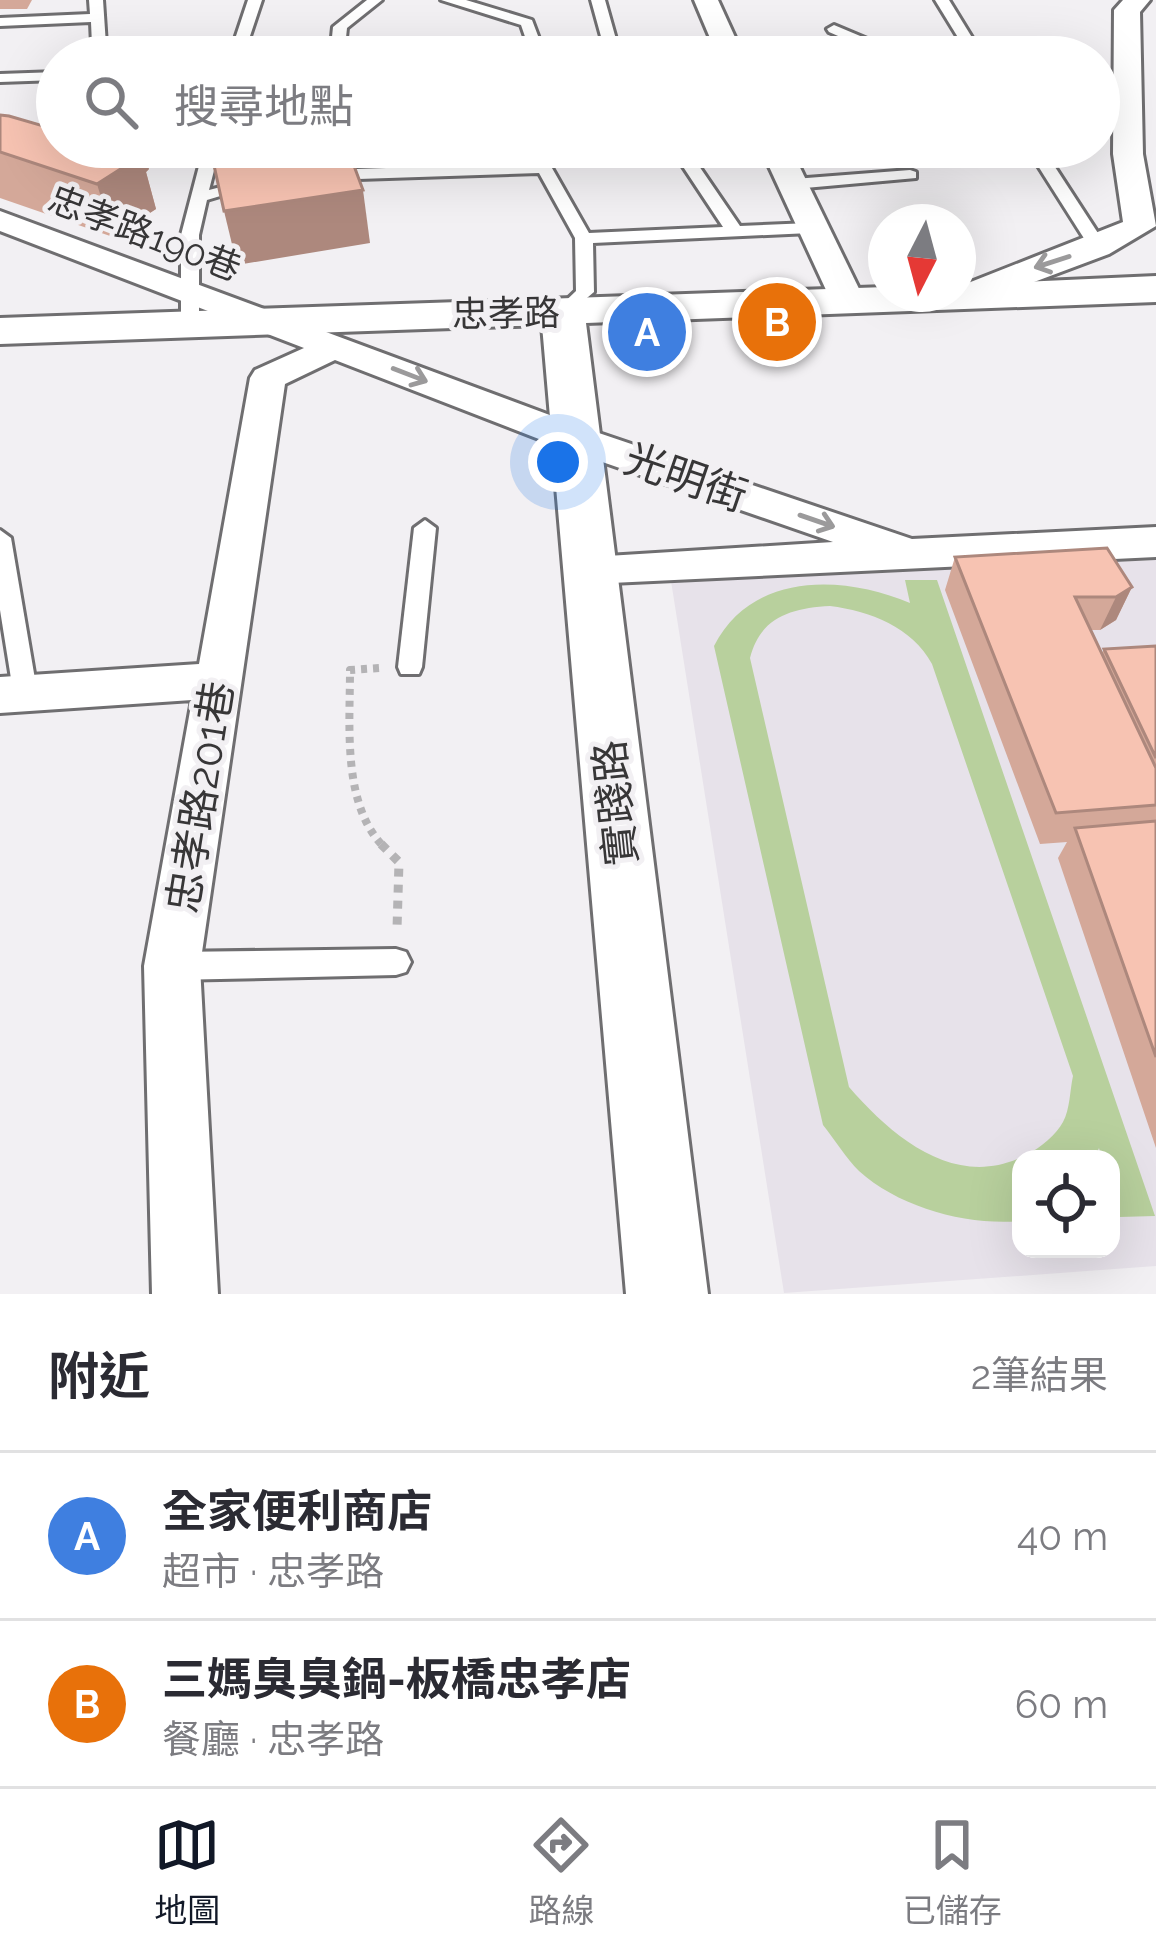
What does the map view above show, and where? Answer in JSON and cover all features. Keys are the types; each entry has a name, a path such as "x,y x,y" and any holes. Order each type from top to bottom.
{"street":[{"path":"706,0 722,36"},
{"path":"976,291 1148,232 1128,134 1127,10 1138,0"},
{"path":"786,168 849,303"},
{"name":"忠孝路190巷","path":"0,220 191,307"},
{"name":"忠孝路","path":"976,298 1156,289"},
{"name":"忠孝路","path":"1,337 191,307 262,319 868,302"},
{"name":"實踐路","path":"563,312 668,1294"},
{"name":"光明街","path":"262,319 576,439 911,554"},
{"name":"忠孝路201巷","path":"185,1294 172,966 268,378 335,346"},
{"name":"光明街","path":"590,569 1156,542"},
{"path":"12,693 219,680"}],"lane":[{"path":"96,0 99,36"},
{"path":"243,36 255,0"},
{"path":"339,36 340,27 374,0"},
{"path":"448,0 497,10 527,23 532,36"},
{"path":"598,0 608,36"},
{"path":"944,4 964,36"},
{"path":"0,22 98,18"},
{"path":"834,29 850,36"},
{"path":"0,78 36,77"},
{"path":"191,307 190,235 207,168"},
{"path":"312,176 542,168 584,238 585,292 563,312"},
{"path":"692,168 736,233"},
{"path":"1047,168 1098,247"},
{"path":"794,184 910,175"},
{"path":"201,197 271,179"},
{"path":"584,238 810,228"},
{"path":"410,667 425,528"},
{"path":"0,538 12,693"},
{"path":"172,966 396,962"}],"path":[{"path":"396,962 399,862 365,827 350,752 350,670 410,667"}],"shaded area":[{"path":"1156,560 1156,1266 784,1293 671,581"}],"green space":[{"path":"905,580 937,580 1155,1216 1120,1217 1120,1150 1034,1150 1063,1122 1073,1076 932,664 901,631 875,617 830,606 790,613 769,624 750,658 849,1087 886,1125 929,1154 977,1167 1012,1160 1012,1221 957,1217 894,1195 854,1166 823,1125 714,646 731,621 775,592 829,585 910,603"}],"building":[{"path":"0,115 36,124 36,164 0,152"},
{"path":"48,168 122,168 97,184"},
{"path":"215,168 355,168 363,190 224,211"},
{"path":"1107,548 1132,587 1116,597 1075,597 1156,768 1156,805 1056,813 955,557"},
{"path":"1156,646 1156,758 1104,649"},
{"path":"1156,821 1156,1057 1075,828"}],"place":[{"name":"三媽臭臭鍋-板橋忠孝店","path":"777,322"},
{"name":"全家便利商店","path":"647,332"}]}
